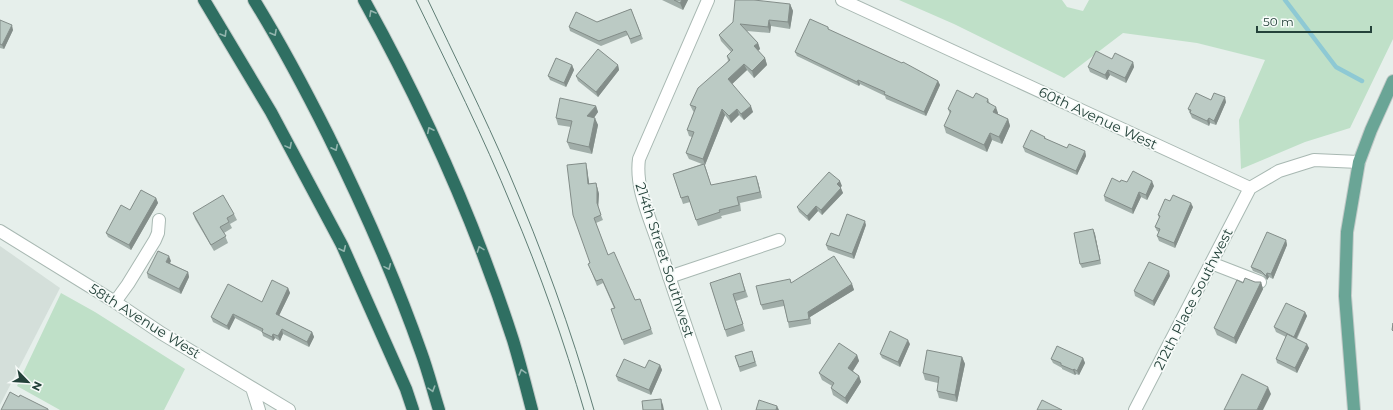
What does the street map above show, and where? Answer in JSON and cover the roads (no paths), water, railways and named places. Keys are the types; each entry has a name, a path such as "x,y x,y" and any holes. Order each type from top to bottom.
{"highway":[{"path":"204,0 271,112 342,245 414,410"},
{"path":"254,0 268,22 309,96 350,179 391,274 421,353 439,410"},
{"path":"364,0 392,49 438,146 477,241 512,340 532,410"}],"main road":[{"path":"1354,410 1345,296 1347,232 1359,162 1370,130 1393,81"}],"street":[{"name":"214th Street Southwest","path":"708,0 639,158 638,175 639,185 669,277 715,410"},
{"name":"60th Avenue West","path":"842,0 1250,188"},
{"path":"1250,188 1279,171 1314,160 1359,162"},
{"name":"212th Place Southwest","path":"1135,410 1250,188"},
{"path":"115,302 155,240 158,234 159,220"},
{"name":"58th Avenue West","path":"0,231 115,302 161,333 239,378 252,388 289,410"},
{"path":"669,277 779,240"},
{"path":"1211,263 1260,282"},
{"path":"252,388 259,410"}],"waterway":[{"path":"1285,0 1336,67 1362,81"}],"tram line":[{"path":"416,0 478,128 522,232 551,307 584,410"},
{"path":"428,0 490,130 521,202 566,320 594,410"}]}
